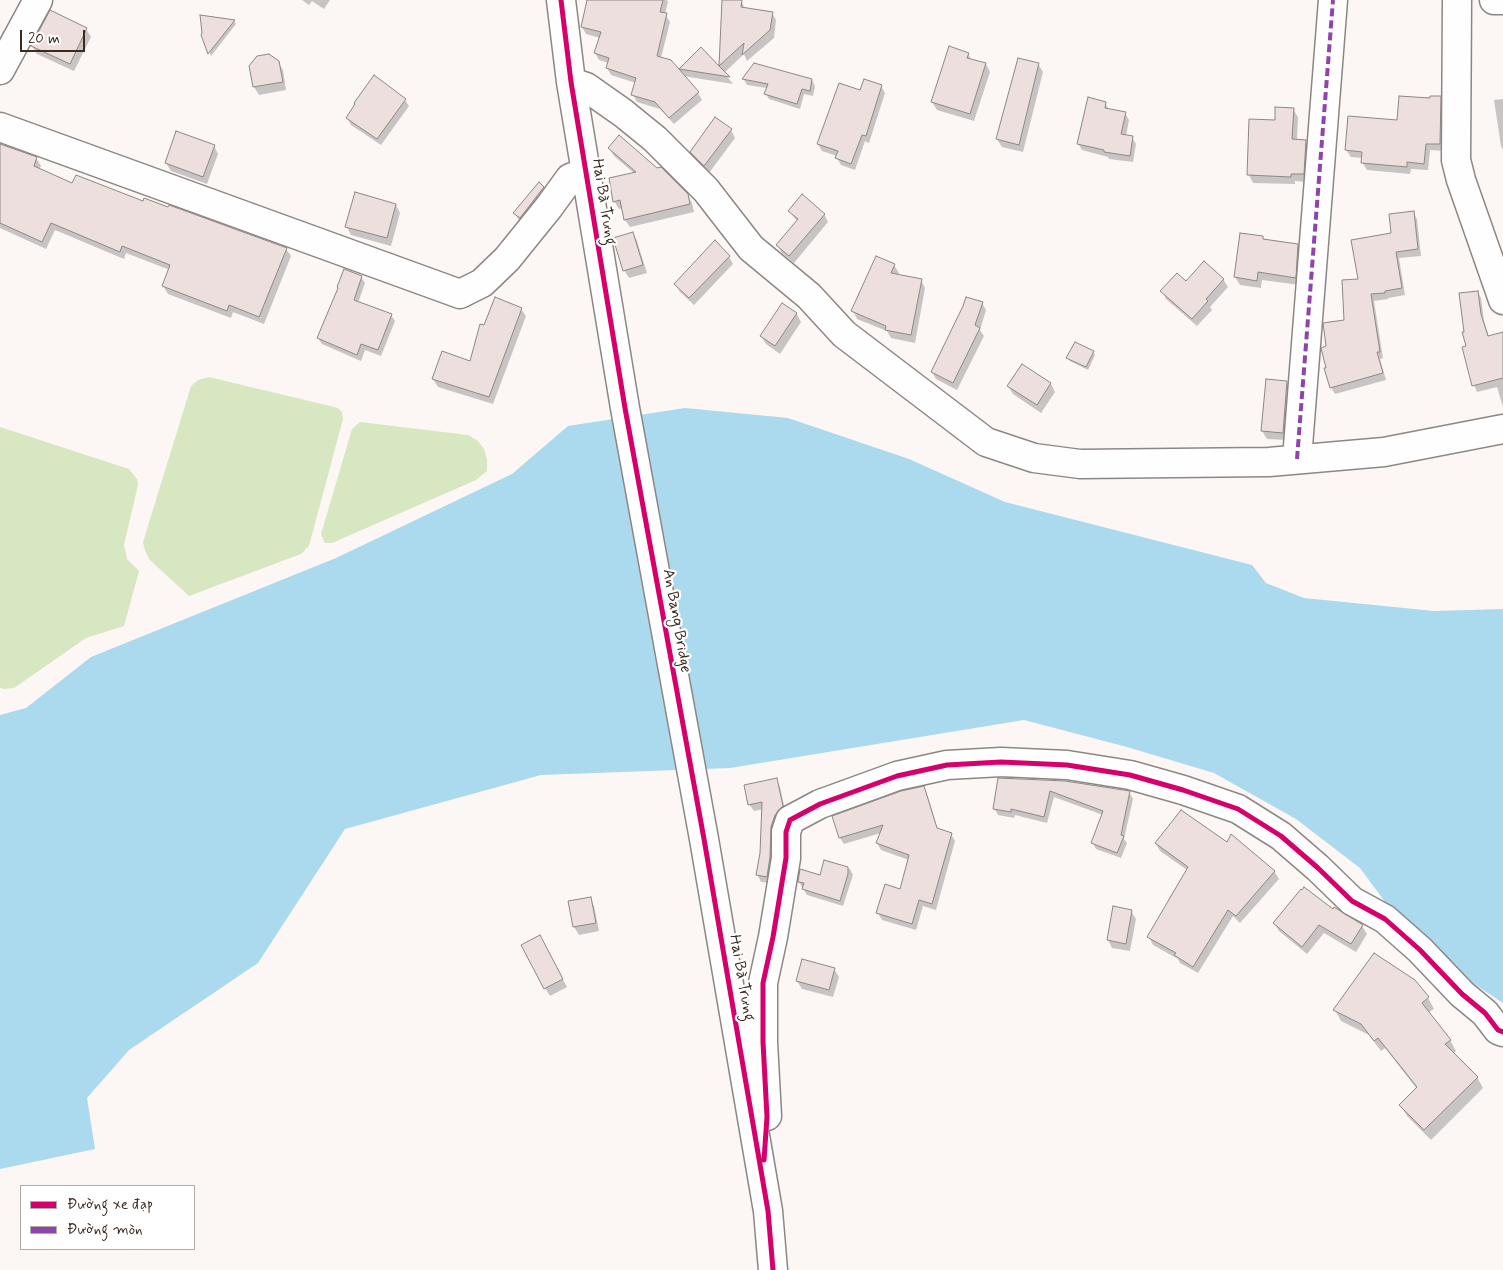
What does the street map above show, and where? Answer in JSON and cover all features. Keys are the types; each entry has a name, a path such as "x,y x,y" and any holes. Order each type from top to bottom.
{"street":[{"path":"0,70 38,0"},
{"name":"Hai Bà Trưng","path":"561,0 571,82 624,408"},
{"path":"1297,460 1333,0"},
{"path":"1457,0 1456,160 1461,180 1503,300"},
{"path":"1494,0 1503,0"},
{"path":"571,82 586,87 623,112 656,139 706,190 751,248 809,296 844,334 986,442 1034,458 1080,464 1269,462 1384,452 1503,429"},
{"path":"0,127 460,294 482,284 507,259 570,178 586,172"},
{"name":"An Bang Bridge","path":"624,408 704,839"},
{"path":"763,1180 767,1118 763,1042 763,983 773,937 786,858 786,832 790,820 820,804 897,776 947,765 1001,762 1067,765 1130,775 1184,790 1238,809 1281,836 1352,901 1384,919 1420,950 1462,994 1485,1013 1498,1030 1503,1032"},
{"name":"Hai Bà Trưng","path":"704,839 763,1180 774,1270"}],"green space":[{"path":"209,377 338,408 342,412 343,419 309,546 301,554 189,596 150,560 143,542 191,386 198,380"},
{"path":"360,422 468,435 478,441 484,449 487,471 476,480 332,543 325,543 321,534 352,429"},
{"path":"0,427 129,469 137,479 138,485 124,545 127,559 139,571 124,626 86,638 14,688 4,689 0,688"}],"water":[{"path":"685,408 788,418 909,459 1005,502 1252,565 1266,583 1304,598 1434,611 1503,609 1503,1003 1450,968 1408,933 1360,868 1296,819 1214,773 1127,747 1024,720 730,768 541,775 345,829 258,963 129,1050 87,1098 95,1149 0,1169 0,715 26,708 91,657 336,558 512,474 568,426"}],"building":[{"path":"587,0 663,0 660,12 667,13 657,56 671,60 699,92 669,118 655,102 631,95 636,78 606,68 609,58 594,53 601,32 581,27"},
{"path":"722,0 742,0 741,7 773,12 770,30 742,55 744,43 719,66"},
{"path":"50,10 87,28 70,64 31,46"},
{"path":"200,15 235,20 208,54 201,35"},
{"path":"949,46 969,53 967,58 986,63 970,114 931,102"},
{"path":"701,47 730,77 679,69"},
{"path":"269,54 279,61 283,82 253,87 249,66 257,56"},
{"path":"1018,58 1039,63 1019,145 996,139"},
{"path":"754,63 812,79 810,91 802,89 797,104 764,94 768,84 742,79"},
{"path":"374,75 406,99 377,139 346,118"},
{"path":"864,79 882,85 866,136 862,135 851,164 835,158 838,151 817,144 839,83 860,90"},
{"path":"1399,96 1430,98 1430,96 1441,96 1440,144 1426,144 1424,164 1407,162 1407,167 1361,163 1362,152 1345,150 1348,116 1397,120"},
{"path":"1088,97 1106,102 1105,108 1126,112 1121,134 1133,136 1130,156 1104,152 1104,150 1077,144"},
{"path":"1275,107 1294,108 1292,139 1306,140 1304,174 1291,174 1291,177 1247,175 1249,119 1275,120"},
{"path":"715,117 732,129 704,166 690,152"},
{"path":"176,131 215,145 203,177 165,163"},
{"path":"619,135 657,168 661,167 688,194 690,204 624,220 620,200 613,202 609,178 636,172 608,148"},
{"path":"0,144 37,157 34,166 72,183 76,175 143,201 144,198 168,207 169,205 287,248 259,317 229,305 227,311 162,286 170,265 122,246 120,252 51,223 42,242 0,223"},
{"path":"539,182 544,187 520,218 513,213"},
{"path":"355,192 396,204 387,238 345,227"},
{"path":"802,194 825,214 789,256 776,245 798,219 788,211"},
{"path":"1414,211 1418,249 1396,252 1402,288 1385,291 1385,293 1371,294 1380,352 1377,352 1383,373 1330,388 1321,348 1326,346 1323,323 1344,320 1342,280 1358,279 1351,240 1391,233 1389,214"},
{"path":"633,232 643,265 623,271 613,238"},
{"path":"1240,233 1263,236 1263,239 1298,244 1296,278 1258,272 1257,281 1234,277"},
{"path":"715,240 730,256 689,298 674,284"},
{"path":"876,256 895,264 891,273 922,279 911,335 885,330 886,326 851,311"},
{"path":"1204,261 1224,279 1206,299 1208,301 1192,319 1160,291 1177,273 1186,281"},
{"path":"344,269 362,276 354,300 392,314 378,350 361,344 357,355 317,338"},
{"path":"1478,291 1481,314 1488,336 1503,332 1503,378 1472,386 1462,347 1466,346 1462,332 1464,332 1459,293"},
{"path":"495,297 522,308 489,397 432,379 442,351 470,361 480,324 484,325"},
{"path":"966,297 983,302 975,325 980,328 953,383 931,372"},
{"path":"782,303 797,313 775,346 760,336"},
{"path":"1075,342 1094,351 1086,367 1066,358"},
{"path":"1022,364 1051,383 1037,405 1007,386"},
{"path":"1266,379 1287,381 1283,433 1261,431"},
{"path":"777,778 783,806 775,815 771,827 767,877 756,875 760,853 762,802 748,805 744,785"},
{"path":"998,778 1065,781 1130,791 1121,835 1124,836 1117,853 1091,843 1103,811 1050,791 1044,817 1011,809 1011,812 993,809"},
{"path":"924,786 937,828 952,833 932,904 919,900 912,924 876,913 885,884 900,889 909,855 876,843 883,825 839,838 832,816 901,791"},
{"path":"1181,810 1227,842 1231,834 1275,871 1236,916 1228,910 1193,967 1174,955 1176,953 1147,937 1188,867 1155,843"},
{"path":"824,860 848,867 848,874 840,901 802,889 804,883 798,882 800,869 820,875"},
{"path":"1304,887 1333,909 1334,907 1363,925 1351,944 1319,925 1302,947 1273,923"},
{"path":"591,897 596,923 573,927 568,901"},
{"path":"1113,906 1132,910 1126,944 1107,940"},
{"path":"540,935 563,979 544,989 521,945"},
{"path":"1374,953 1415,980 1429,997 1422,1003 1451,1040 1445,1044 1478,1077 1424,1130 1399,1105 1417,1087 1378,1038 1374,1041 1361,1024 1333,1010"},
{"path":"802,959 835,968 829,990 796,981"}],"marked path":[{"path":"1297,459 1333,0"}],"cycle path":[{"path":"561,0 571,82 625,408 704,839 768,1211 773,1270"},
{"path":"764,1160 767,1117 763,1042 763,983 773,937 786,858 786,832 790,820 820,804 897,776 947,765 1001,762 1067,765 1130,775 1183,790 1238,809 1281,836 1352,901 1385,919 1420,950 1462,994 1485,1013 1498,1030 1503,1032"}]}
